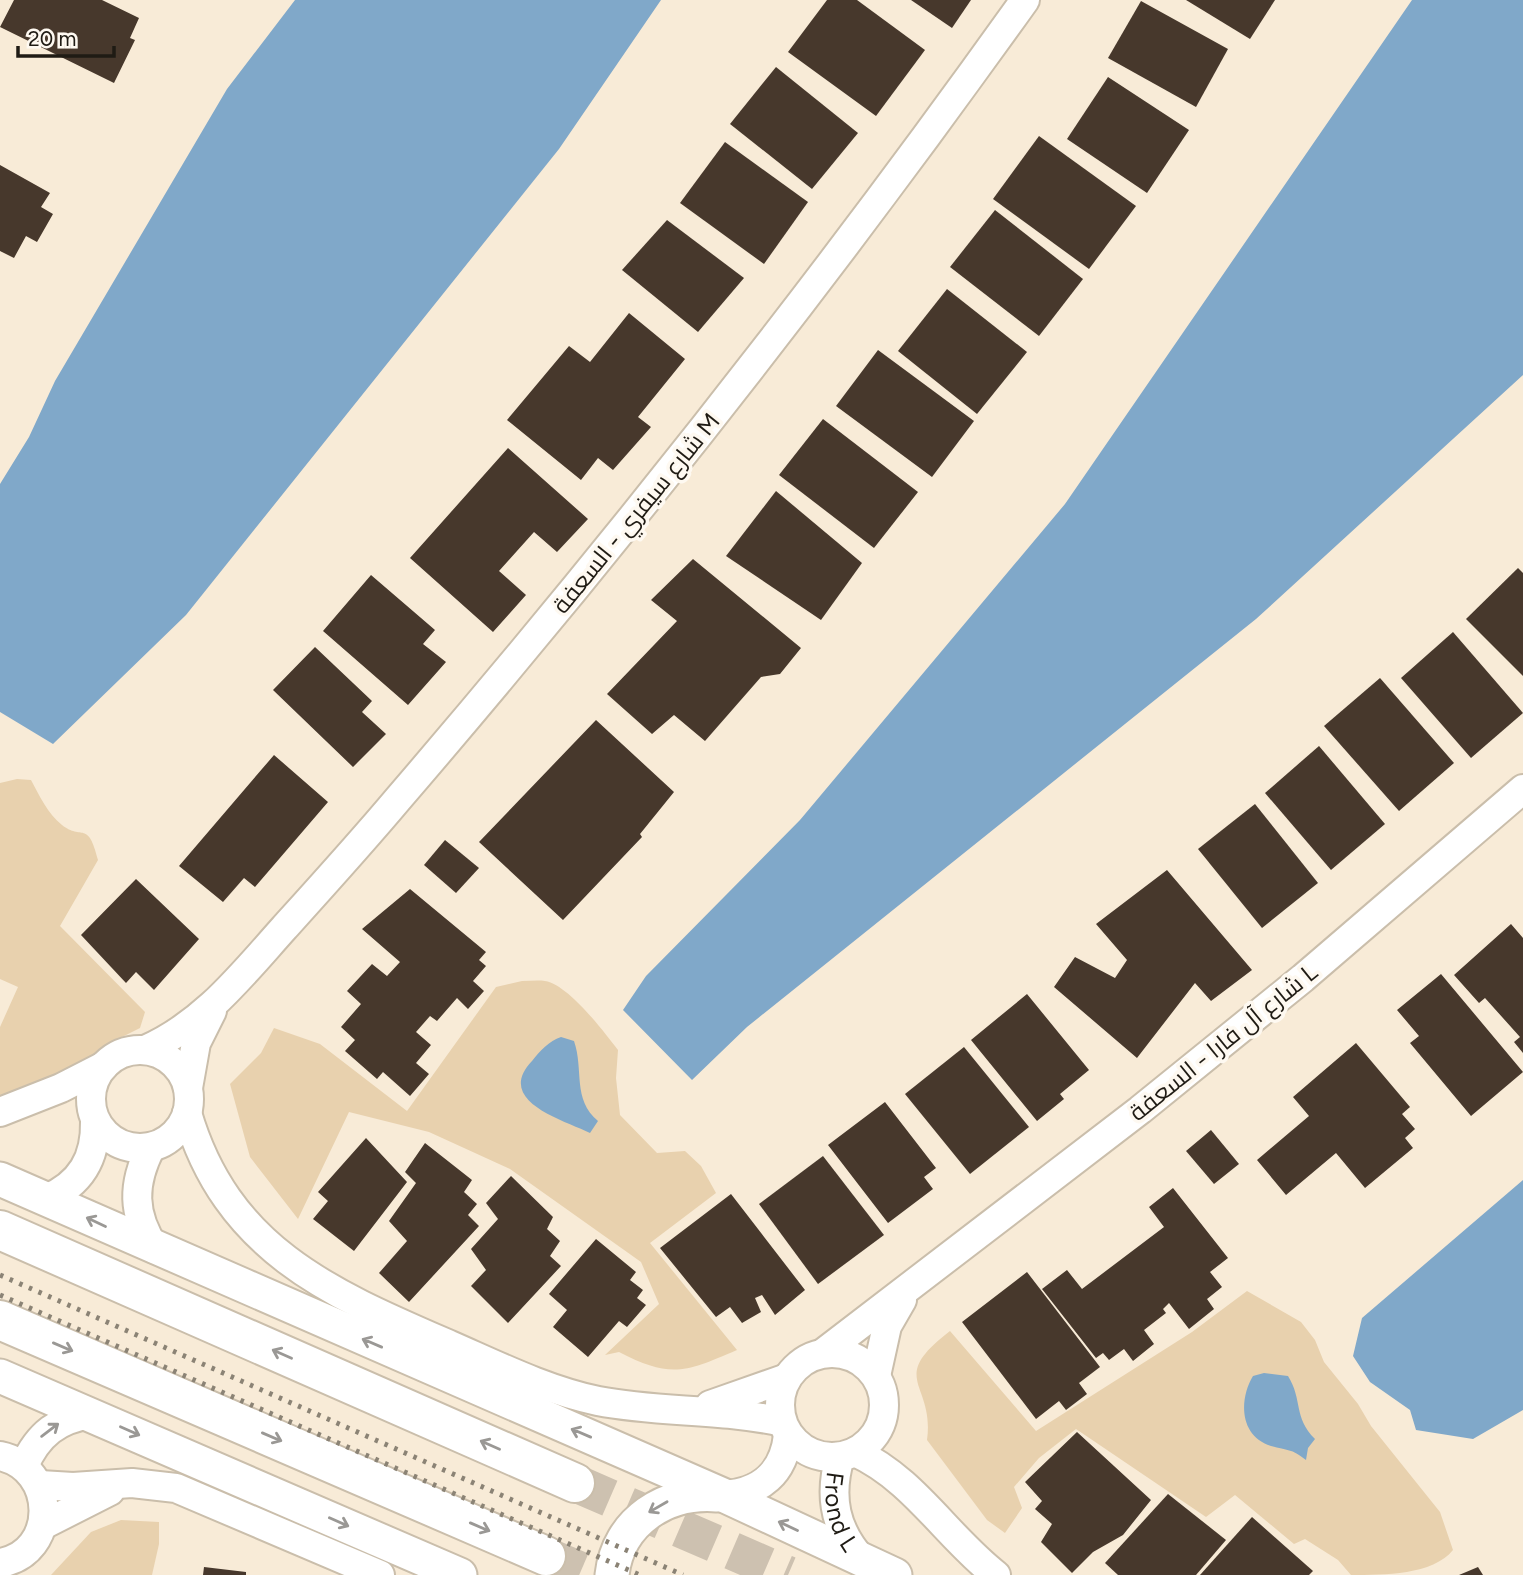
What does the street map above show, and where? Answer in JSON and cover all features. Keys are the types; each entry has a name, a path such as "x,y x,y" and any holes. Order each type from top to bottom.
{"main road":[{"path":"0,1230 575,1483"},
{"path":"0,1320 546,1556"}],"street":[{"name":"شارع سيفري - السعفة M","path":"145,1051 184,1031 217,1003 366,837 652,496 881,199 1025,0"},
{"name":"شارع آل فارا - السعفة L","path":"823,1353 1140,1111 1303,978 1523,789"},
{"name":"شارع سيفري - السعفة M","path":"188,1100 196,1043 217,1003"},
{"path":"8,1109 104,1066 130,1051 160,1054 172,1062 182,1074 200,1152 220,1188 254,1231 278,1254 315,1282 366,1308 562,1392 629,1406 738,1413 785,1428 811,1453 847,1454 888,1469 916,1494 962,1545 996,1575"},
{"path":"46,1199 61,1192 85,1169 95,1137 95,1078 104,1066"},
{"path":"155,1249 143,1231 136,1210 136,1188 141,1167 155,1146 177,1132 188,1100"},
{"path":"8,1109 93,1115"},
{"path":"93,1115 105,1134 118,1143 134,1148 155,1146 191,1163 220,1188"},
{"path":"0,1179 723,1495 869,1568 895,1575"},
{"name":"شارع آل فارا - السعفة L","path":"876,1376 887,1326 915,1284"},
{"path":"612,1575 622,1542 636,1523 654,1508 676,1497 699,1493 740,1494 769,1480 786,1451 785,1428 779,1407 787,1378 796,1366 823,1353 853,1357 876,1376 884,1404 877,1432 847,1454"},
{"path":"0,1376 460,1575"},
{"path":"694,1410 787,1378"},
{"path":"21,1469 43,1435 74,1417 92,1414"},
{"path":"882,1418 897,1458 916,1494"},
{"name":"Frond L","path":"847,1454 833,1485 835,1513 841,1531 869,1568"},
{"path":"21,1469 73,1487 155,1483 197,1495 380,1575"},
{"path":"0,1563 23,1553 35,1541 43,1525 45,1511 21,1469"},
{"path":"43,1525 86,1501 132,1483"}],"shaded area":[{"path":"17,779 31,780 57,821 91,839 98,860 60,926 145,1012 140,1028 104,1046 72,1081 0,1098 0,1027 18,987 0,979 0,783"},
{"path":"522,981 554,984 585,1010 618,1050 616,1078 620,1115 657,1153 685,1151 701,1166 716,1193 650,1243 737,1350 704,1363 678,1369 652,1366 619,1352 605,1355 659,1304 641,1262 510,1169 429,1132 349,1112 298,1219 250,1157 230,1084 261,1053 274,1028 320,1044 407,1111 496,987"},
{"path":"1247,1291 1301,1322 1315,1340 1324,1362 1440,1512 1453,1550 1444,1558 1421,1569 1407,1572 1351,1575 1338,1560 1305,1539 1294,1544 1235,1495 1206,1517 1076,1429 1039,1458 1014,1487 1022,1508 1005,1533 987,1520 927,1440 928,1421 917,1372 931,1347 950,1331 1036,1431 1192,1332"},
{"path":"121,1520 159,1522 159,1544 152,1575 51,1575 91,1532"}],"water":[{"path":"295,0 661,0 559,149 186,615 53,744 0,712 0,484 29,437 55,381 227,89"},
{"path":"1412,0 1523,0 1523,375 1256,619 747,1027 692,1080 623,1010 646,976 800,820 1065,504"},
{"path":"561,1037 574,1041 582,1094 590,1112 598,1121 590,1133 537,1107 527,1098 521,1087 522,1075 532,1061 549,1044"},
{"path":"1523,1180 1523,1410 1473,1439 1416,1430 1410,1410 1370,1382 1353,1356 1362,1318"},
{"path":"1264,1373 1288,1376 1293,1385 1301,1416 1315,1439 1308,1448 1306,1460 1293,1452 1260,1441 1248,1426 1244,1406 1248,1385 1253,1376"}],"building":[{"path":"14,0 102,0 139,18 130,38 135,40 114,83 0,27"},
{"path":"827,0 857,0 925,50 876,116 788,52"},
{"path":"911,0 971,0 952,28"},
{"path":"1186,0 1275,0 1250,39"},
{"path":"1141,1 1228,49 1196,107 1108,58"},
{"path":"776,67 858,133 812,189 730,124"},
{"path":"1108,77 1189,130 1147,193 1067,139"},
{"path":"1039,136 1136,206 1089,269 993,199"},
{"path":"725,142 808,202 764,264 680,203"},
{"path":"0,165 50,193 41,207 53,214 37,242 26,236 14,258 0,251"},
{"path":"995,210 1083,279 1039,336 950,267"},
{"path":"667,220 744,278 698,332 622,270"},
{"path":"947,289 1027,352 977,414 898,351"},
{"path":"629,313 685,359 638,417 651,427 613,470 598,458 581,480 507,420 569,346 590,362"},
{"path":"878,350 974,421 932,477 836,406"},
{"path":"823,419 918,492 874,548 779,475"},
{"path":"508,448 588,519 557,552 534,532 499,571 526,595 493,632 410,558"},
{"path":"776,491 862,563 821,620 726,556"},
{"path":"693,559 801,648 780,674 761,677 705,741 674,715 652,734 607,694 677,621 651,600"},
{"path":"1518,568 1523,573 1523,676 1466,619"},
{"path":"371,575 435,630 423,644 446,662 408,705 323,631"},
{"path":"1453,632 1523,713 1471,758 1401,678"},
{"path":"315,647 372,701 362,712 386,734 353,767 273,690"},
{"path":"1380,678 1454,763 1399,811 1324,726"},
{"path":"596,720 674,792 640,834 642,837 563,920 479,842"},
{"path":"1319,746 1385,824 1331,870 1265,793"},
{"path":"274,755 328,802 255,887 244,878 223,902 179,866"},
{"path":"1255,804 1318,883 1262,928 1198,849"},
{"path":"445,840 479,868 456,893 424,865"},
{"path":"1167,870 1252,970 1211,1001 1195,983 1137,1058 1054,987 1075,957 1115,978 1127,960 1096,924"},
{"path":"136,879 199,939 154,990 136,972 126,983 81,935"},
{"path":"410,889 486,952 479,960 486,966 473,981 484,991 468,1009 457,998 437,1021 430,1016 416,1032 431,1045 416,1063 429,1074 410,1096 383,1072 377,1079 345,1051 355,1040 341,1027 361,1004 347,991 372,964 387,976 400,962 362,929"},
{"path":"1511,924 1523,938 1523,1053 1514,1042 1520,1037 1485,998 1479,1003 1454,975"},
{"path":"1441,974 1523,1072 1471,1116 1410,1043 1419,1036 1397,1010"},
{"path":"1027,994 1089,1070 1060,1094 1064,1099 1037,1121 971,1040"},
{"path":"1356,1043 1410,1107 1402,1114 1415,1129 1405,1138 1413,1148 1365,1188 1336,1153 1286,1195 1257,1160 1309,1116 1293,1097"},
{"path":"964,1047 1029,1127 970,1174 905,1094"},
{"path":"885,1102 936,1168 924,1177 933,1189 888,1223 828,1145"},
{"path":"1211,1130 1239,1164 1214,1184 1186,1151"},
{"path":"366,1138 407,1182 354,1251 313,1219 328,1201 318,1192"},
{"path":"425,1143 472,1180 464,1192 477,1204 468,1215 479,1226 409,1302 379,1273 407,1241 389,1221 416,1183 405,1172"},
{"path":"823,1156 884,1235 818,1284 759,1204"},
{"path":"511,1176 553,1217 547,1229 560,1241 550,1256 561,1266 508,1323 471,1286 486,1270 471,1249 498,1219 486,1203"},
{"path":"1173,1188 1228,1258 1210,1272 1222,1287 1207,1299 1214,1309 1189,1329 1169,1303 1163,1309 1166,1313 1144,1330 1154,1344 1133,1361 1124,1349 1109,1360 1103,1353 1096,1358 1042,1289 1067,1270 1082,1289 1164,1227 1149,1207"},
{"path":"731,1194 805,1290 775,1315 762,1295 755,1298 761,1312 742,1323 730,1307 716,1317 660,1248"},
{"path":"596,1239 636,1272 630,1280 643,1290 637,1298 646,1305 627,1327 619,1321 588,1357 553,1327 567,1310 549,1294"},
{"path":"1027,1272 1100,1367 1079,1383 1087,1394 1066,1410 1059,1401 1036,1419 962,1322"},
{"path":"1077,1432 1151,1500 1123,1535 1093,1552 1072,1573 1041,1542 1052,1524 1035,1509 1042,1501 1025,1482"},
{"path":"1168,1494 1226,1540 1196,1575 1118,1575 1105,1563"},
{"path":"1252,1517 1313,1571 1309,1575 1200,1575"},
{"path":"204,1567 246,1572 246,1575 203,1575"},
{"path":"1478,1567 1483,1575 1459,1575"}],"tunnel":[{"path":"575,1483 788,1575"},
{"path":"546,1556 590,1575"}],"railway":[{"path":"0,1275 683,1575"},
{"path":"0,1295 640,1575"}]}
